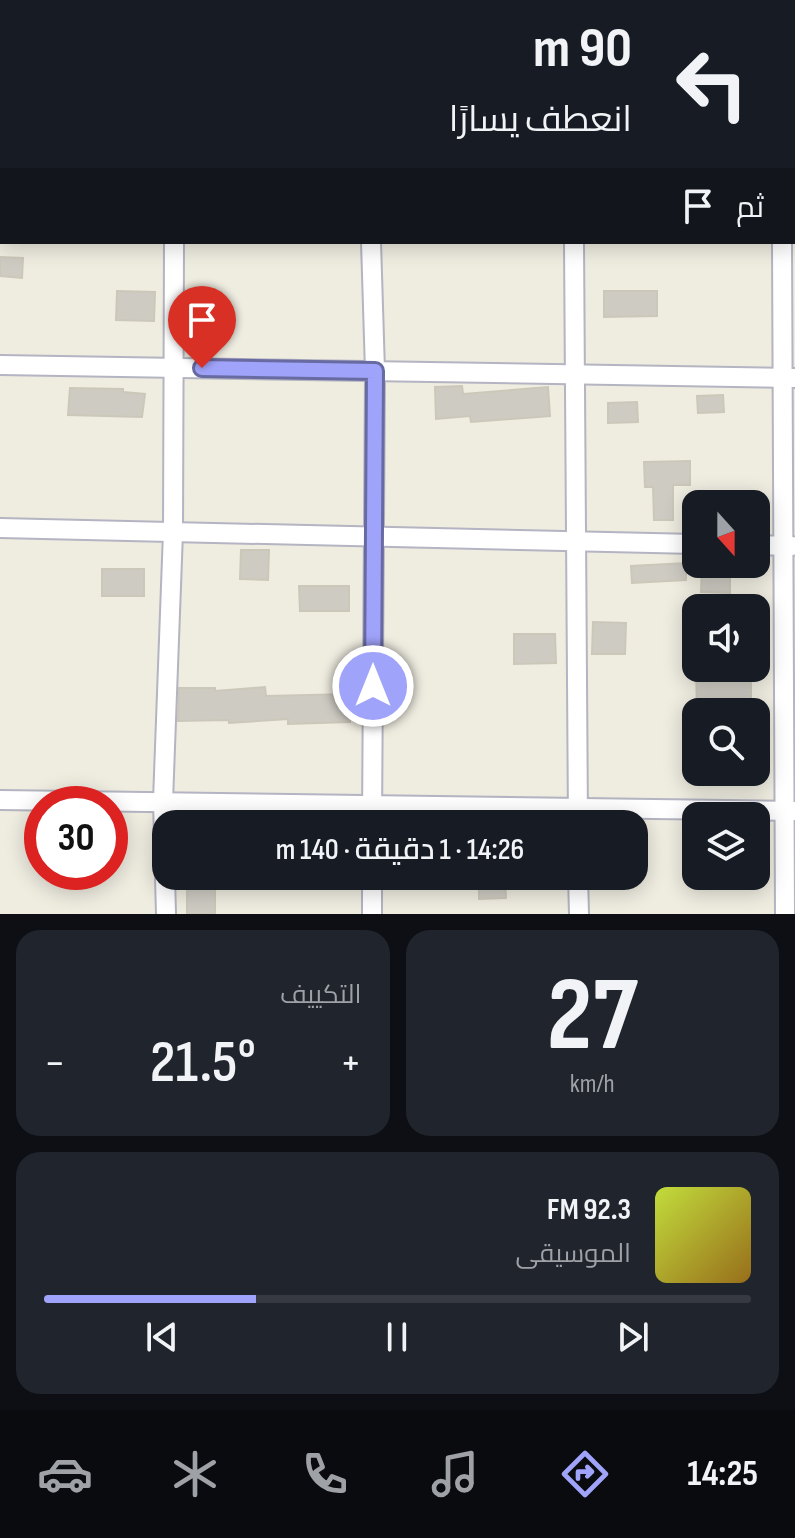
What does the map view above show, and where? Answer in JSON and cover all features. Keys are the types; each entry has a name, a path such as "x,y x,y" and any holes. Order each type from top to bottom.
{"street":[{"path":"166,914 163,801 173,532 174,244"},
{"path":"371,244 375,371 372,810"},
{"path":"574,244 578,810"},
{"path":"782,244 789,378 790,811 785,914"},
{"path":"0,365 789,378"},
{"path":"0,528 682,544"},
{"path":"0,800 163,801 297,810"},
{"path":"648,814 790,811"},
{"path":"372,890 372,914"},
{"path":"578,890 579,914"}],"building":[{"path":"0,257 23,258 22,278 0,276"},
{"path":"117,291 155,292 154,321 116,320"},
{"path":"604,291 657,291 657,316 604,317"},
{"path":"462,386 463,394 548,387 550,416 471,422 470,416 436,419 435,387"},
{"path":"70,388 123,389 123,392 145,394 142,417 68,415"},
{"path":"723,395 724,412 698,413 697,396"},
{"path":"637,402 638,422 608,423 608,403"},
{"path":"690,461 690,485 673,485 673,520 654,520 653,487 645,487 644,462"},
{"path":"241,550 269,550 268,580 240,579"},
{"path":"682,563 682,578 686,580 632,583 631,566"},
{"path":"102,569 144,569 144,596 102,596"},
{"path":"702,578 730,578 730,593 701,592"},
{"path":"299,586 349,586 349,611 300,611"},
{"path":"593,622 626,623 625,654 592,654"},
{"path":"514,634 555,634 556,663 514,664"},
{"path":"696,682 751,682 751,698 697,698"},
{"path":"265,687 266,696 350,694 350,722 288,724 288,719 229,723 229,720 178,721 179,688 215,688 215,691"},
{"path":"187,890 215,890 215,914 187,914"},
{"path":"479,890 506,890 506,898 479,899"}],"route":[{"path":"202,368 375,371 373,686"}]}
